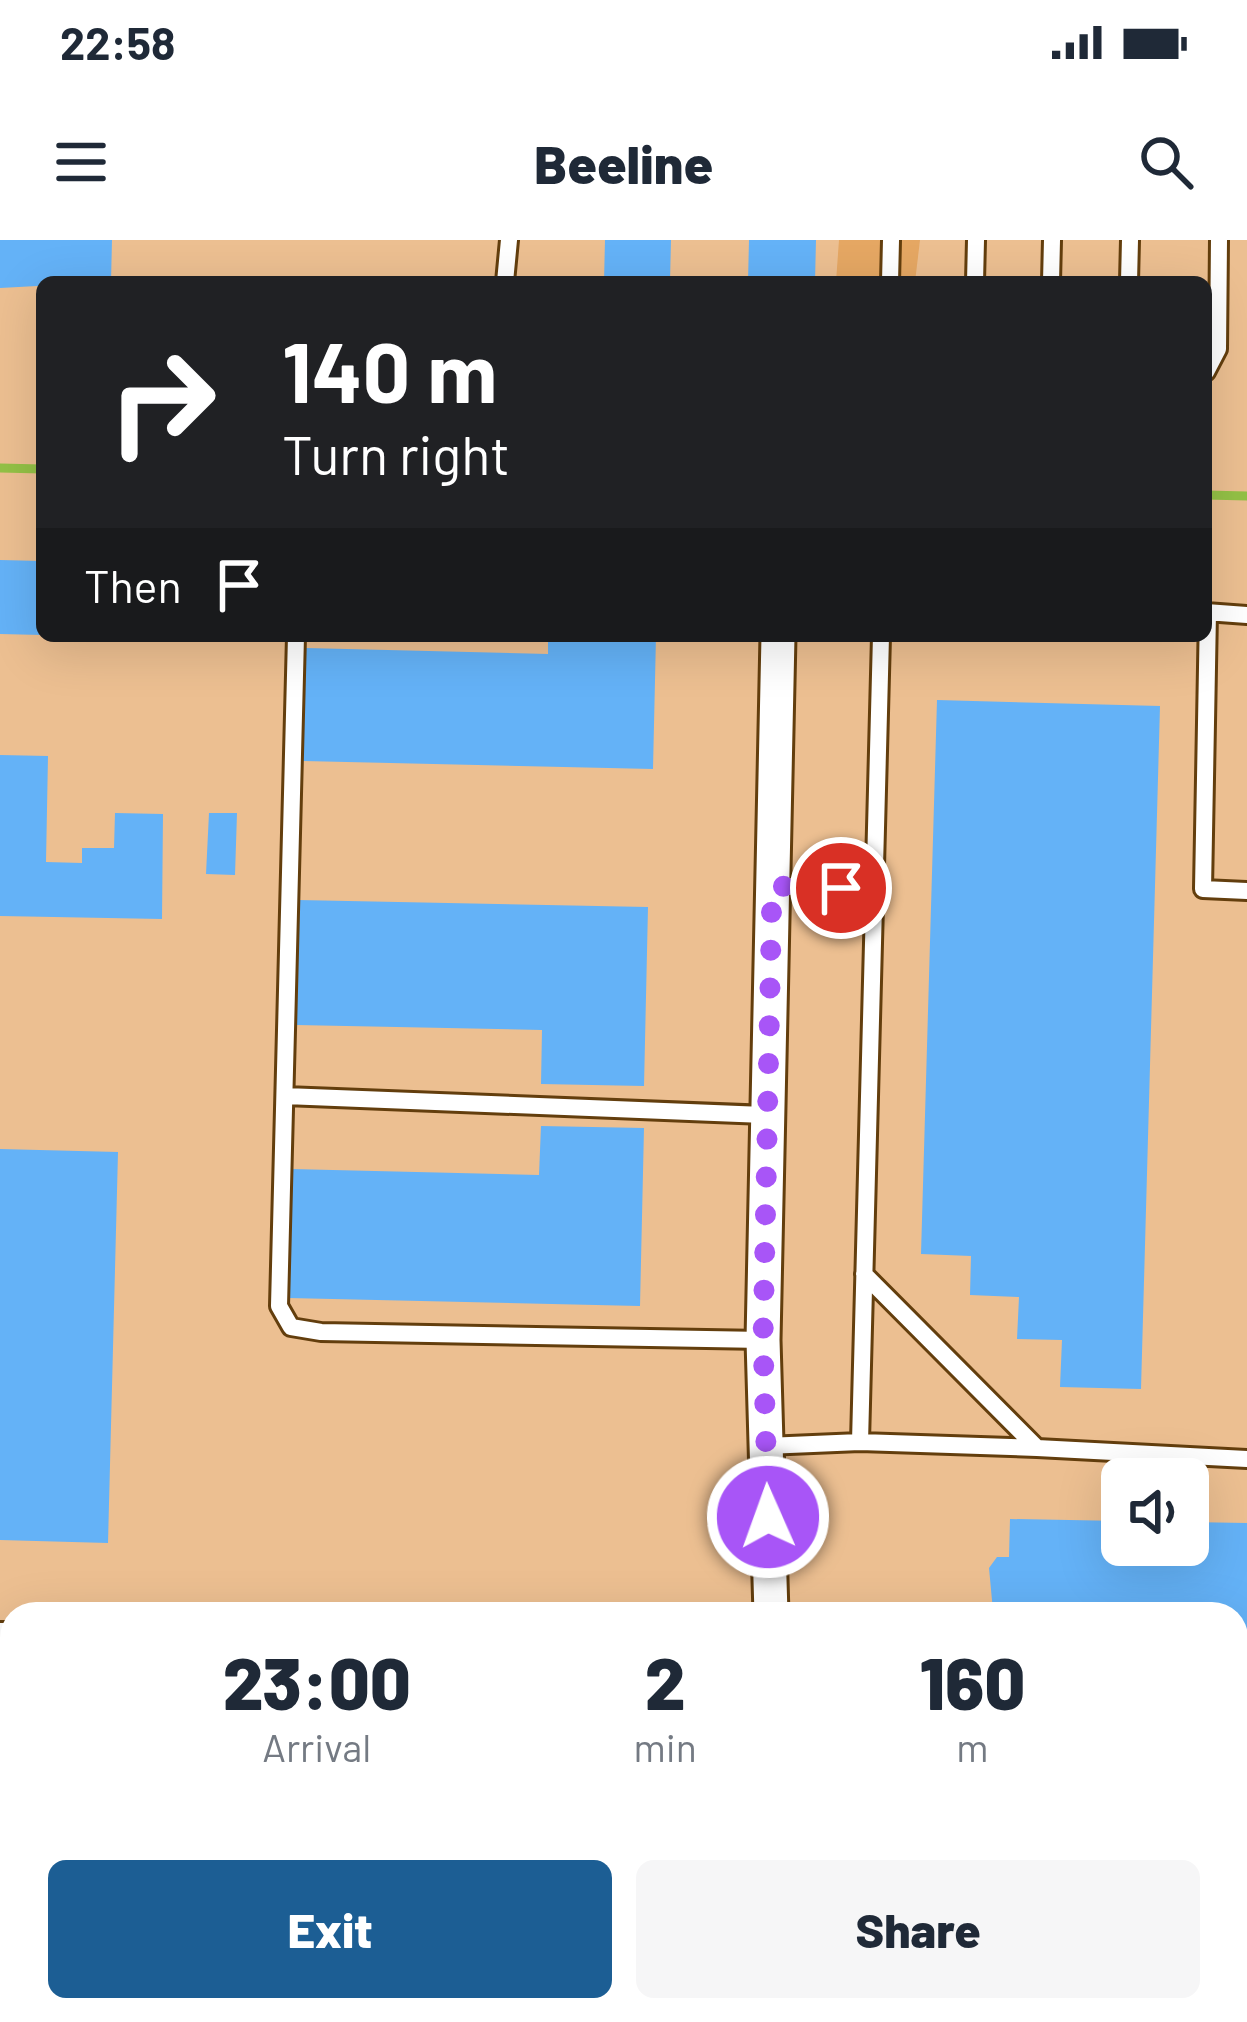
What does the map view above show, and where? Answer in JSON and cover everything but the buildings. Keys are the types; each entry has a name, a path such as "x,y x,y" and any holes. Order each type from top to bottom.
{"street":[{"path":"771,1602 763,1340 778,642"}],"lane":[{"path":"506,276 509,240"},
{"path":"890,276 891,240"},
{"path":"975,276 976,240"},
{"path":"1051,276 1052,240"},
{"path":"1129,276 1130,240"},
{"path":"1212,360 1218,349 1219,240"},
{"path":"1212,612 1247,615"},
{"path":"296,642 279,1306 291,1327 320,1332 763,1340"},
{"path":"860,1442 881,642"},
{"path":"1207,642 1203,889 1247,891"},
{"path":"772,886 875,889"},
{"path":"285,1096 767,1115"},
{"path":"864,1274 1037,1448"},
{"path":"766,1446 860,1442 1247,1459"}],"shaded area":[{"path":"839,240 920,240 916,276 836,276"}],"waterway":[{"path":"0,468 36,469"},
{"path":"1212,495 1247,496"}],"route":[{"path":"768,1517 763,1340 772,886 841,888"}]}
